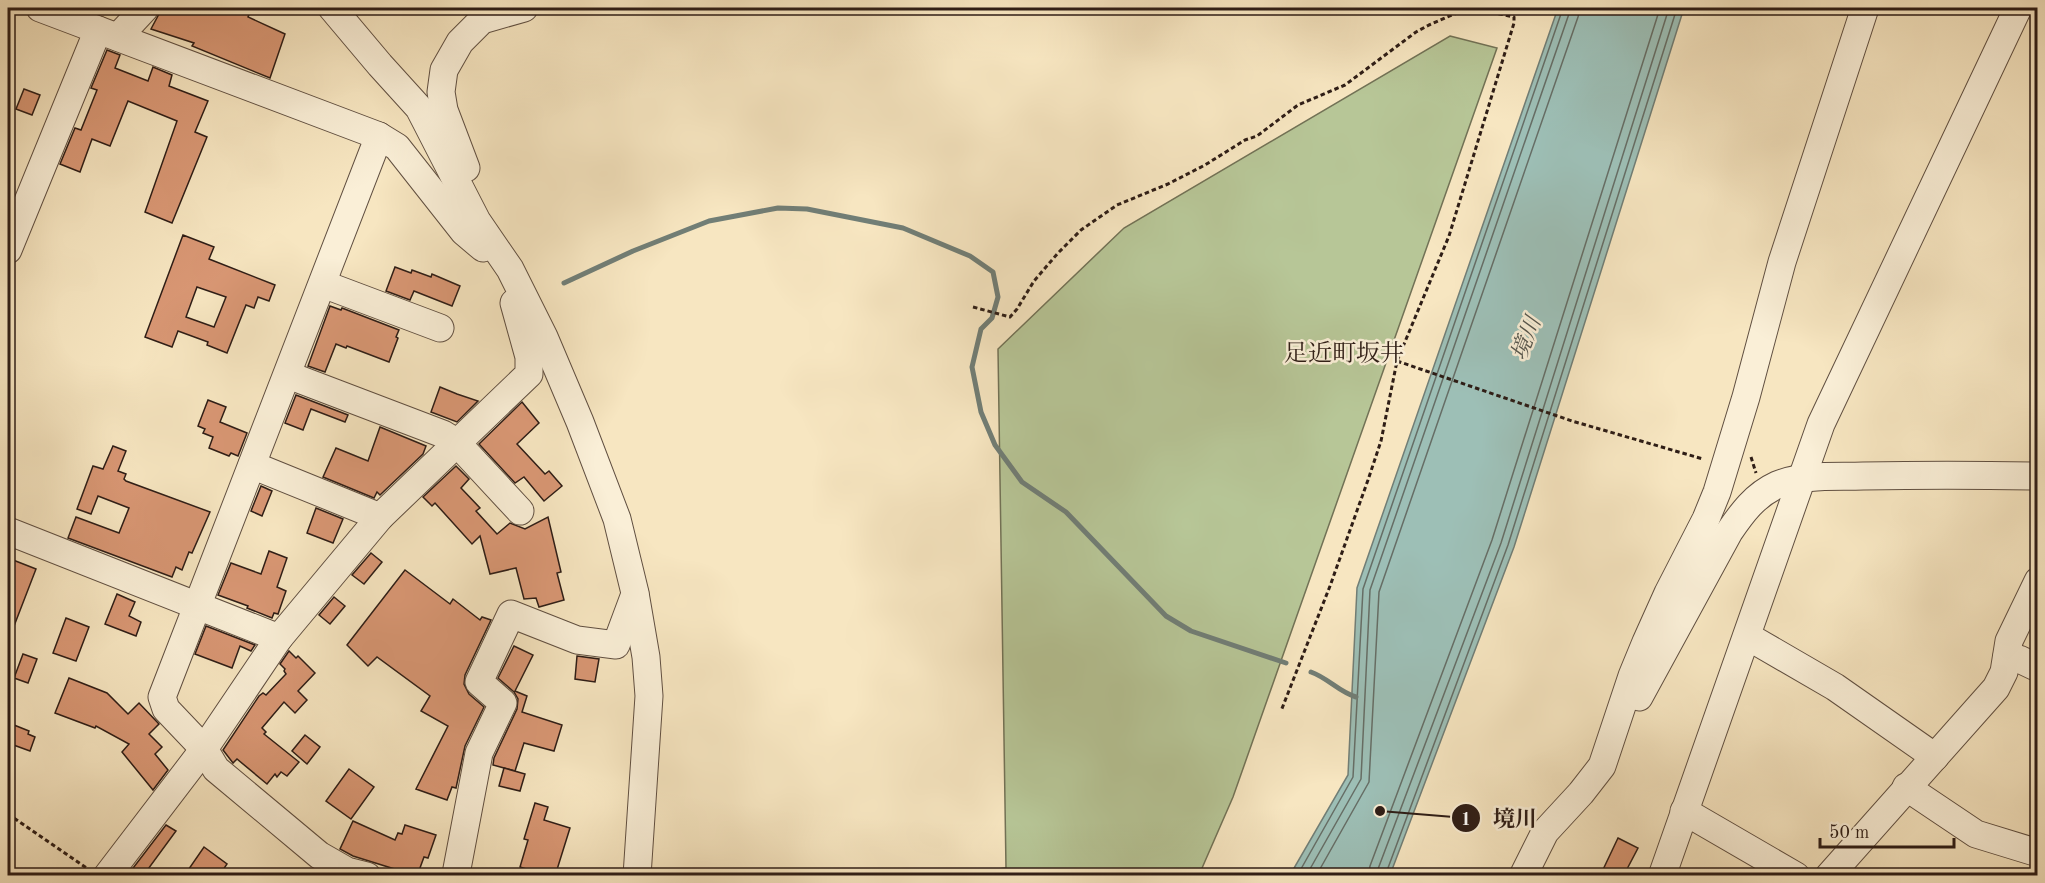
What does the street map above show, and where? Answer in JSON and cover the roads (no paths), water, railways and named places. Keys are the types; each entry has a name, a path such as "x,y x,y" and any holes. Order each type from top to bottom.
{"street":[{"path":"39,8 379,136 397,147 464,232 482,248 504,259 529,357 529,374 380,517 279,638 204,749 111,871"},
{"path":"8,250 108,34 145,8"},
{"path":"332,8 419,108 477,221 504,259 544,338 585,433 617,519 635,594 646,657 648,687 637,876"},
{"path":"477,221 478,199 444,110 441,92 444,70 460,42 482,20 524,8"},
{"path":"1523,876 1545,832 1602,766 1621,705 1663,603 1707,519 1746,398 1782,262 1865,8"},
{"path":"1662,876 1821,424 2018,8"},
{"path":"367,876 347,871 319,855 216,769 204,749 166,709 162,697 379,136"},
{"path":"323,284 440,328"},
{"path":"288,375 443,434 456,442 520,511"},
{"path":"252,465 380,517"},
{"path":"1621,705 1630,705 1639,697 1729,532 1741,515 1764,492 1778,485 1803,478 1945,474 2037,475"},
{"path":"8,531 279,638"},
{"path":"1829,876 1996,688 2004,672 2008,641 2037,581"},
{"path":"616,645 635,594"},
{"path":"459,875 479,753 503,703 478,682 511,614 577,640 616,645"},
{"path":"1747,636 1835,687 1935,757"},
{"path":"616,645 634,675 648,687"},
{"path":"2007,656 2037,668"},
{"path":"1906,787 1976,834 2037,853"},
{"path":"1684,811 1796,876"}],"water":[{"path":"1558,8 1684,8 1514,547 1390,875 1290,875 1348,775 1357,588"}],"waterway":[{"path":"564,283 633,251 709,221 778,208 807,209 903,228 970,256 993,272 998,297 992,318 981,329 972,367 981,412 995,445 1022,482 1066,512 1166,616 1191,631 1286,663"},
{"path":"1311,672 1356,697"}],"place":[{"name":"境川","path":"1380,811"}],"district":[{"name":"足近町坂井","path":"1344,353"}]}
